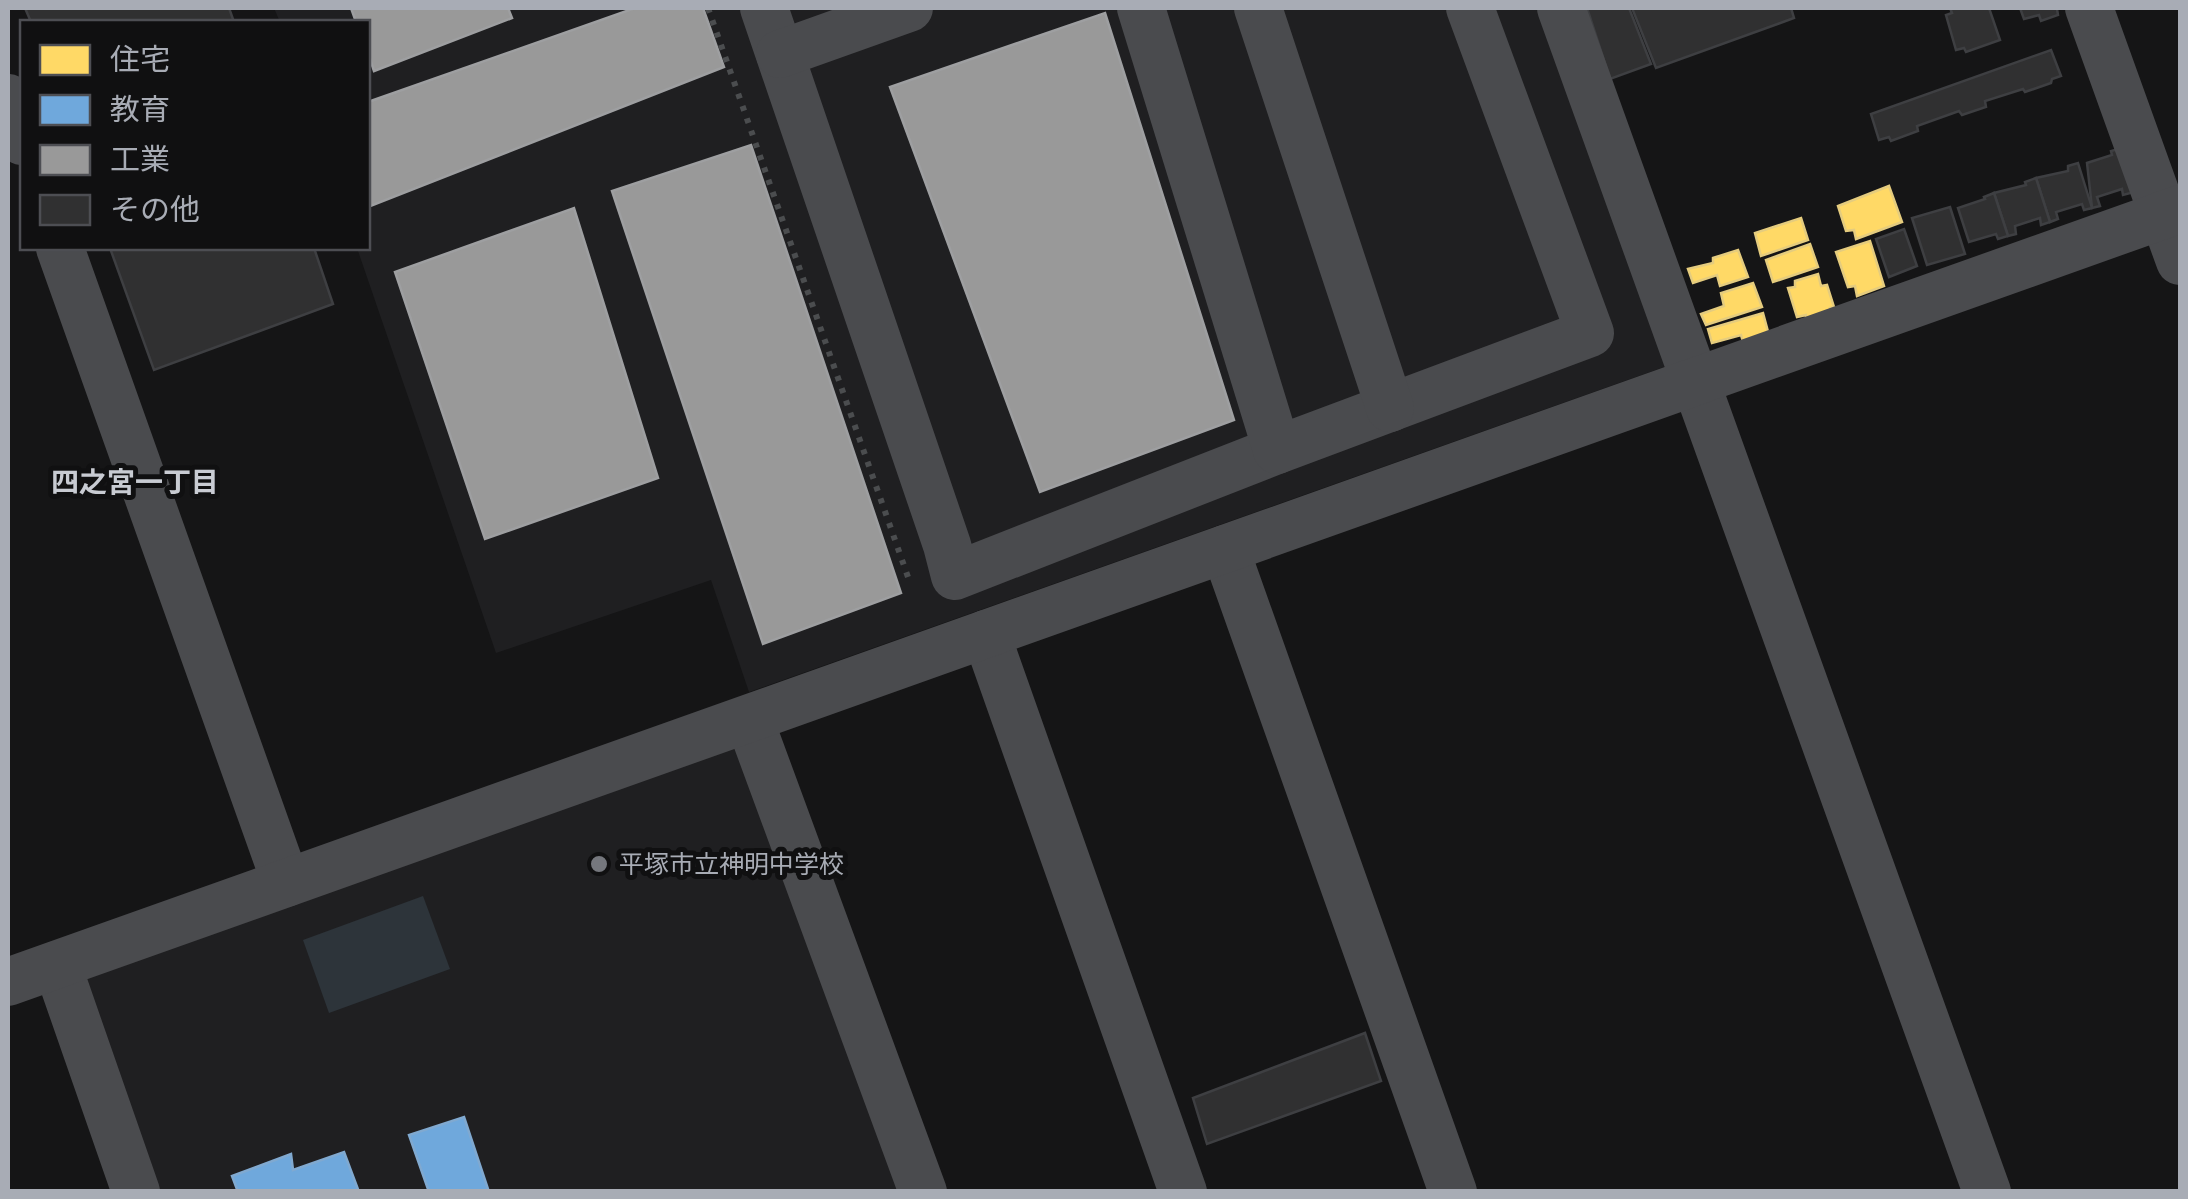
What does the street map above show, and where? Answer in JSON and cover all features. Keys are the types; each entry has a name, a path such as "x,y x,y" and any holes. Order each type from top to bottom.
{"street":[{"path":"764,8 955,576 1590,333 1470,8"},
{"path":"780,54 909,8"},
{"path":"1141,8 1277,450"},
{"path":"1258,8 1390,408"},
{"path":"1561,8 1987,1192"},
{"path":"2089,8 2172,212 2180,261"},
{"path":"8,98 20,135"},
{"path":"8,982 2172,212"},
{"path":"61,250 286,883"},
{"path":"1225,549 1454,1192"},
{"path":"986,634 1183,1192"},
{"path":"749,718 923,1192"},
{"path":"58,965 136,1192"}],"path":[{"path":"708,8 908,576"}],"shaded area":[{"path":"274,8 1539,8 1667,366 749,692 711,580 496,653 358,250 370,250 370,20 279,20"},
{"name":"平塚市立神明中学校","path":"741,743 909,1191 150,1191 83,980"},
{"path":"423,896 450,969 329,1013 303,940"}],"building: 住宅":[{"path":"1889,186 1902,222 1856,239 1854,230 1846,231 1838,206"},
{"path":"1801,218 1808,240 1761,256 1755,233"},
{"path":"1870,241 1884,286 1857,296 1855,286 1848,287 1836,252"},
{"path":"1810,244 1818,267 1773,282 1766,260"},
{"path":"1738,250 1748,277 1720,286 1717,275 1693,283 1688,269 1713,263 1713,258"},
{"path":"1818,274 1821,286 1827,285 1834,307 1830,308 1832,316 1807,323 1806,315 1797,317 1788,288 1795,287 1795,281"},
{"path":"1753,283 1762,307 1706,325 1701,314 1724,306 1721,293"},
{"path":"1763,313 1770,339 1744,345 1741,335 1712,343 1708,329"}],"building: 教育":[{"path":"464,1117 489,1192 429,1192 409,1135"},
{"path":"344,1152 359,1192 238,1192 232,1176 291,1154 293,1170"}],"building: 工業":[{"path":"351,8 508,8 512,18 374,71 370,59 370,20 355,20"},
{"path":"635,8 703,8 724,67 370,206 370,101"},
{"path":"1105,13 1234,420 1040,492 890,87"},
{"path":"751,145 901,593 763,644 612,191"},
{"path":"574,208 658,478 485,539 395,272"}],"building: その他":[{"path":"25,8 229,8 233,20 30,20"},
{"path":"1587,8 1629,8 1651,64 1610,79"},
{"path":"1632,8 1791,8 1794,18 1656,68"},
{"path":"1950,8 1989,8 2000,40 1966,52 1964,48 1956,50 1946,15 1952,13"},
{"path":"2020,8 2065,8 2041,21 2039,15 2024,19"},
{"path":"2051,50 2061,76 2051,83 1985,101 1986,107 1962,115 1959,111 1917,126 1918,131 1891,141 1889,137 1879,140 1871,114"},
{"path":"2128,146 2142,190 2123,195 2122,189 2097,197 2100,206 2092,208 2087,163"},
{"path":"2078,163 2092,208 2084,210 2082,204 2056,212 2058,219 2050,222 2036,178 2068,171 2068,166"},
{"path":"2036,178 2050,222 2041,225 2040,218 2015,226 2016,234 2008,236 1994,193 2026,185 2025,182"},
{"path":"1994,193 2008,236 1998,239 1996,234 1969,242 1958,208"},
{"path":"1950,207 1965,254 1927,265 1912,218"},
{"path":"1904,229 1917,266 1889,277 1876,239"},
{"path":"111,250 315,250 333,304 154,370"},
{"path":"1365,1033 1381,1081 1207,1144 1193,1098"}],"place":[{"name":"平塚市立神明中学校","path":"599,864"}],"district":[{"name":"四之宮一丁目","path":"135,482"}]}
